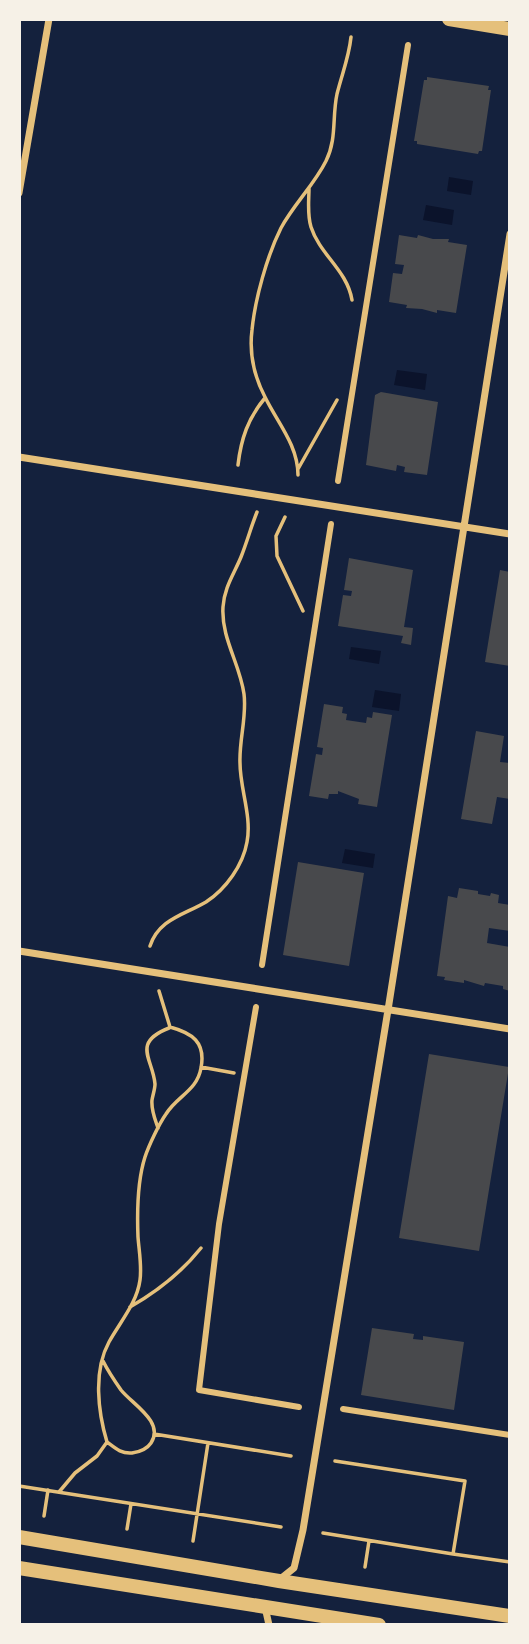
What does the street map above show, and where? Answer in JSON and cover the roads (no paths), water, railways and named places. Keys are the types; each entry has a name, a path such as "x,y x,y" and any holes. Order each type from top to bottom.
{"main road":[{"path":"449,19 510,29"},
{"path":"19,1537 279,1581 510,1616"},
{"path":"19,1568 265,1606 308,1619 379,1625"}],"street":[{"path":"19,193 48,19"},
{"path":"338,481 408,45"},
{"path":"279,1581 294,1569 303,1530 510,234"},
{"path":"19,457 510,534"},
{"path":"262,965 331,524"},
{"path":"19,951 510,1029"},
{"path":"256,1007 219,1224 198,1390 299,1407"},
{"path":"343,1409 510,1435"},
{"path":"265,1606 269,1625"}],"water":[{"path":"449,177 473,181 471,195 447,191"},
{"path":"426,205 454,210 452,225 423,220"},
{"path":"397,370 427,374 425,390 394,385"},
{"path":"351,647 381,651 379,664 349,659"},
{"path":"375,690 401,694 399,711 372,707"},
{"path":"345,849 375,854 373,868 342,863"}]}
